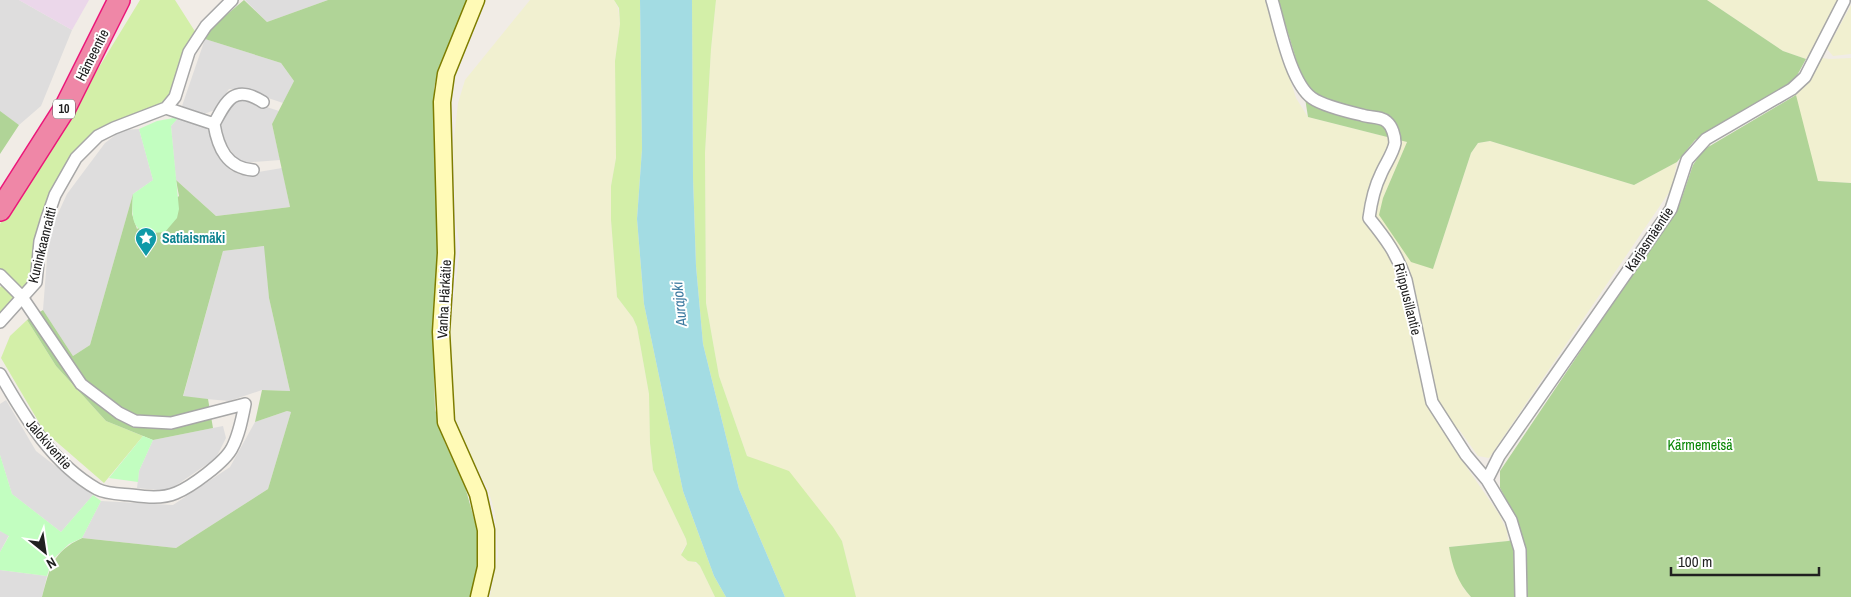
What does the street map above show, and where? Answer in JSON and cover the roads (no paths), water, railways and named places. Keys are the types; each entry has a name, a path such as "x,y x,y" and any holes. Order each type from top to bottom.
{"highway":[{"name":"Hämeentie","path":"0,210 65,108 119,0"}],"street":[{"path":"214,124 166,108 175,97 189,52 206,26 232,0"},
{"name":"Vanha Härkätie","path":"476,0 446,74 442,102 446,253 441,332 446,422 478,494 486,530 486,567 479,597"},
{"name":"Riippusillantie","path":"1272,0 1297,79 1304,91 1313,99 1387,121 1393,131 1395,142 1392,153 1374,191 1368,218 1392,246 1403,271 1432,402 1466,455 1487,480"},
{"name":"Karjasmäentie","path":"1487,480 1499,456 1671,209 1687,160 1694,150 1706,139 1792,89 1805,77 1844,1"},
{"path":"253,170 240,169 233,164 220,146 214,124 223,105 232,96 243,93 263,102"},
{"name":"Kuninkaanraitti","path":"0,322 36,282 40,241 47,218 55,195 76,158 98,136 166,108"},
{"path":"0,275 22,297"},
{"name":"Jalokiventie","path":"0,374 26,419 47,445 70,470 99,491 152,497 176,493 222,463 235,441 245,404 171,423 152,424 136,421 120,413 81,384 22,297"},
{"path":"1487,480 1511,520 1520,550 1521,597"}],"water":[{"name":"Aurajoki","path":"640,0 692,0 693,178 696,266 703,344 739,489 785,597 726,597 714,576 683,491 644,304 637,219 642,149"}],"place":[{"name":"Satiaismäki","path":"146,257"}],"park label":[{"name":"Kärmemetsä","path":"1700,445"}]}
